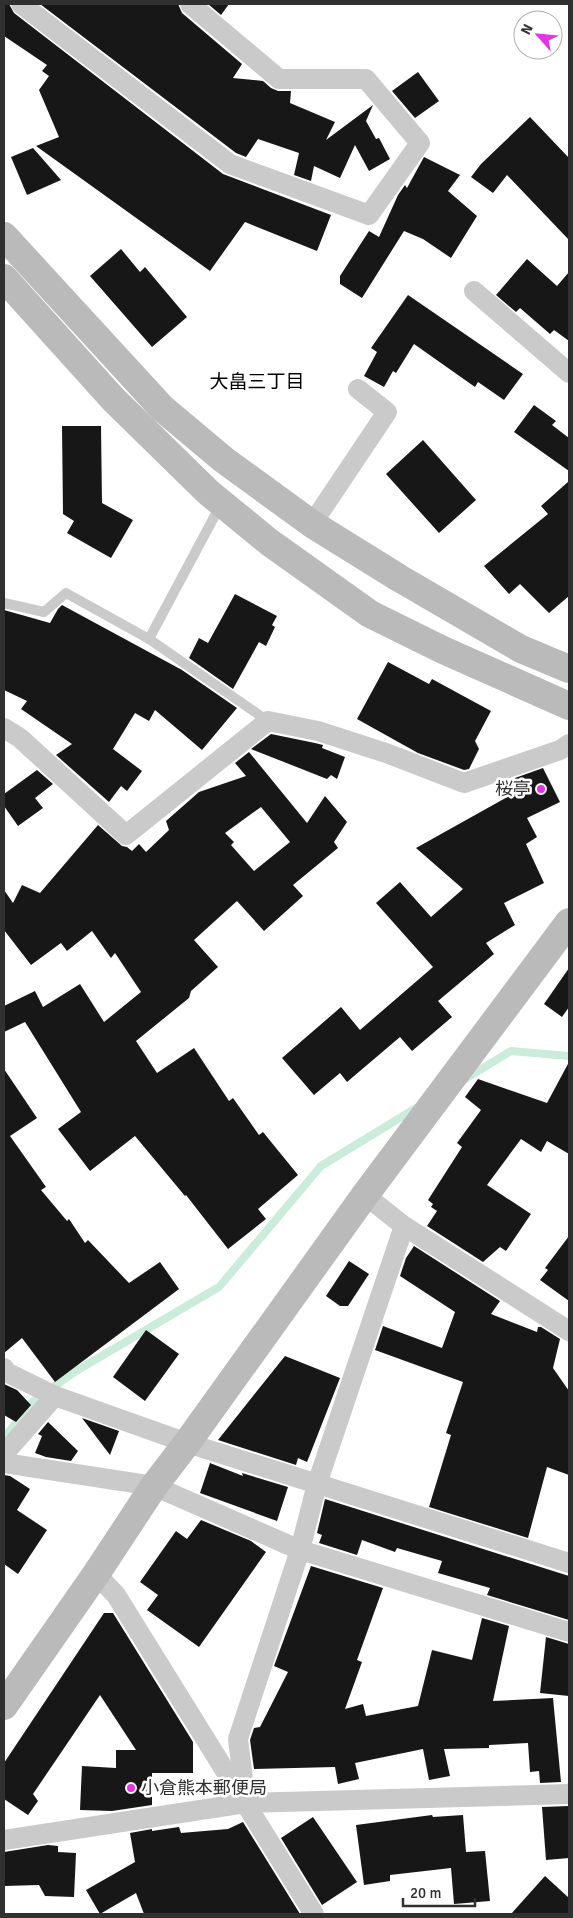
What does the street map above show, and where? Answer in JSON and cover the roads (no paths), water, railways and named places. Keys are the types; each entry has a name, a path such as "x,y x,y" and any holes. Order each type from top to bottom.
{"street":[{"path":"21,4 230,164 369,215 420,143 366,79 279,79 190,4"},
{"path":"4,236 162,408 224,460 312,524 399,578 521,649 569,669"},
{"path":"4,278 113,399 221,503 308,571 370,614 443,650 569,706"},
{"path":"474,291 569,373"},
{"path":"312,524 387,412 358,389"},
{"path":"4,728 20,738 126,836 268,721 318,731 464,783 560,750 569,744"},
{"path":"4,1706 96,1574 154,1486 414,1128 569,922"},
{"path":"365,1195 404,1226 569,1331"},
{"path":"246,1803 238,1739 300,1550 317,1484 404,1226"},
{"path":"4,1368 6,1372 54,1395 187,1443 569,1563"},
{"path":"4,1454 54,1395"},
{"path":"4,1463 154,1486 300,1550 569,1632"},
{"path":"96,1574 116,1595 314,1914"},
{"path":"4,1840 246,1803 569,1794"}],"lane":[{"path":"149,639 221,503"},
{"path":"4,603 44,612 66,593 149,639 268,721"}],"waterway":[{"path":"465,1079 511,1051 569,1056"},
{"path":"4,1438 32,1402 76,1371 219,1287 321,1166 416,1108"}],"place":[{"name":"桜亭","path":"541,789"},
{"name":"小倉熊本郵便局","path":"131,1788"}],"district":[{"name":"大畠三丁目","path":"257,381"}]}
